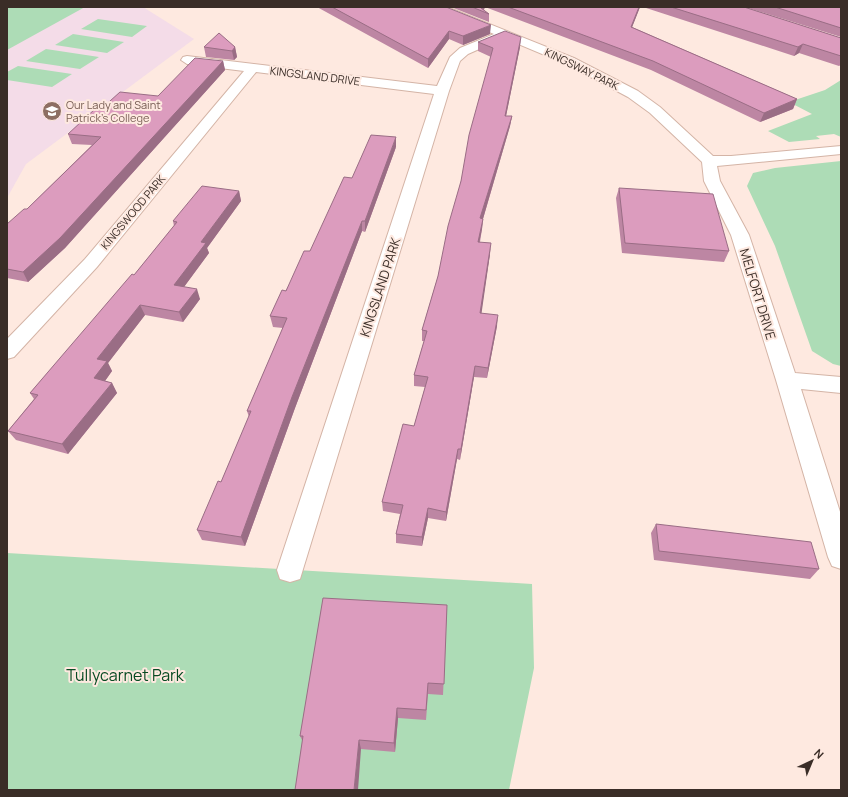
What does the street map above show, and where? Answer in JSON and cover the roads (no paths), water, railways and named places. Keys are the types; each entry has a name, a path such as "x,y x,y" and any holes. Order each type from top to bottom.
{"street":[{"name":"KINGSWAY PARK","path":"438,7 570,61 633,94 655,110 708,161"},
{"name":"KINGSLAND PARK","path":"290,570 442,91 454,60 464,51 504,34"},
{"name":"KINGSLAND DRIVE","path":"187,60 442,91"},
{"name":"KINGSWOOD PARK","path":"7,352 91,263 253,68"},
{"path":"708,161 747,159 841,150"},
{"name":"MELFORT DRIVE","path":"708,161 712,181 740,235 787,380 841,557"},
{"path":"787,380 841,385"}],"place":[{"name":"Our Lady and Saint Patrick's College","path":"52,111"}],"park label":[{"name":"Tullycarnet Park","path":"125,675"}]}
